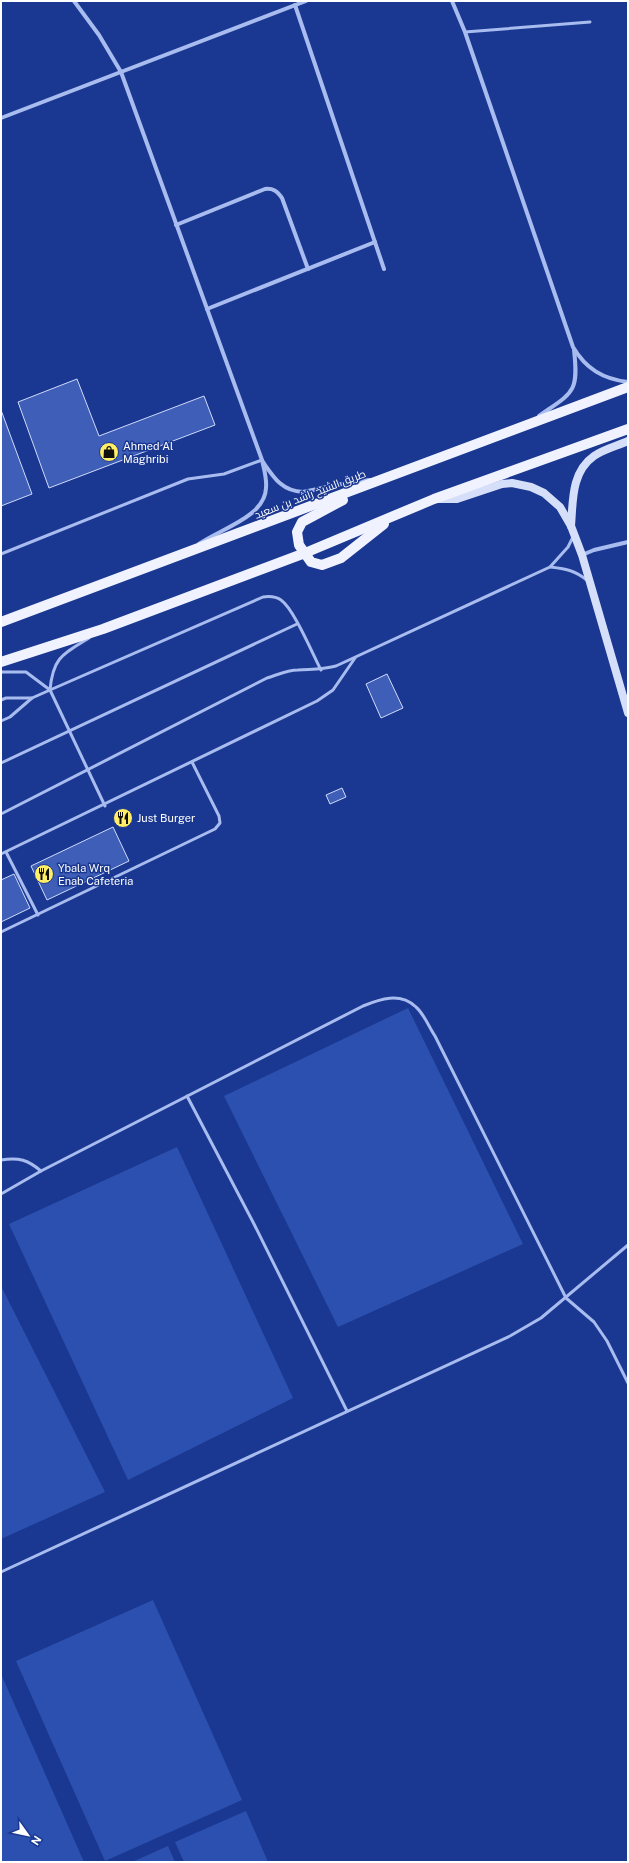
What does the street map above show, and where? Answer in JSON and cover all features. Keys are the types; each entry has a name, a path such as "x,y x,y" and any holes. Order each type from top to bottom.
{"main road":[{"name":"طريق الشيخ راشد بن سعيد","path":"1,622 187,554 628,387"},
{"path":"1,662 103,629 305,554 434,499 628,429"},
{"path":"380,480 302,522 297,532 299,545 310,562 322,564 341,558 394,516"}],"street":[{"path":"74,1 99,34 121,72 262,460 266,488 259,506 253,513 207,538 187,554"},
{"path":"1,118 306,1"},
{"path":"452,1 465,32 573,347 580,359 606,378 628,382"},
{"path":"295,5 384,269"},
{"path":"176,224 271,188 278,192 282,198 308,269"},
{"path":"207,309 375,242"},
{"path":"530,423 568,395 572,389 576,381 573,347"},
{"path":"571,526 572,495 581,470 593,457 628,441"},
{"path":"262,460 279,483 296,492 303,492 356,481 380,480"},
{"path":"434,499 457,498 502,484 520,484 544,494 560,507 571,526 582,555 628,713"},
{"path":"582,555 594,550 628,542"}],"lane":[{"path":"465,32 590,22"},
{"path":"1,554 188,479 224,474 262,460"},
{"path":"1,814 267,678 298,670 321,670 336,666 550,567 568,547 574,535"},
{"path":"550,567 578,572 589,582"},
{"path":"1,721 10,717 32,698 263,597 274,596 282,601 297,624 321,670"},
{"path":"1,763 297,624"},
{"path":"50,690 52,673 56,663 72,649 103,629"},
{"path":"1,854 104,806 317,701 332,690 355,658"},
{"path":"1,672 26,672 50,690 104,806"},
{"path":"1,700 6,698 32,698"},
{"path":"1,932 216,829 220,823 219,816 192,762"},
{"path":"6,852 38,915"},
{"path":"1,1194 42,1171 363,1006 383,998 400,999 416,1007 435,1036 566,1298 594,1322 607,1341 628,1383"},
{"path":"187,1096 258,1231 347,1411"},
{"path":"1,1160 14,1158 31,1162 42,1171"},
{"path":"1,1572 510,1336 541,1318 628,1245"}],"shaded area":[{"path":"408,1008 523,1244 338,1327 224,1096"},
{"path":"177,1147 293,1398 128,1480 9,1224"},
{"path":"1,1286 105,1492 1,1539"},
{"path":"153,1600 242,1800 105,1861 16,1661"},
{"path":"1,1674 84,1862 1,1862"},
{"path":"246,1811 268,1862 184,1862 175,1842"},
{"path":"168,1846 175,1862 132,1862"}],"building":[{"path":"77,379 99,436 204,396 215,425 49,488 18,402"},
{"path":"1,410 32,494 1,506"},
{"path":"387,674 403,708 381,718 366,684"},
{"path":"342,788 346,797 330,804 326,795"},
{"path":"113,827 129,861 47,900 31,866"},
{"path":"14,874 30,908 1,922 1,880"}],"place":[{"name":"Ahmed Al Maghribi","path":"109,452"},
{"name":"Just Burger","path":"123,818"},
{"name":"Ybala Wrq Enab Cafeteria","path":"44,874"}]}
